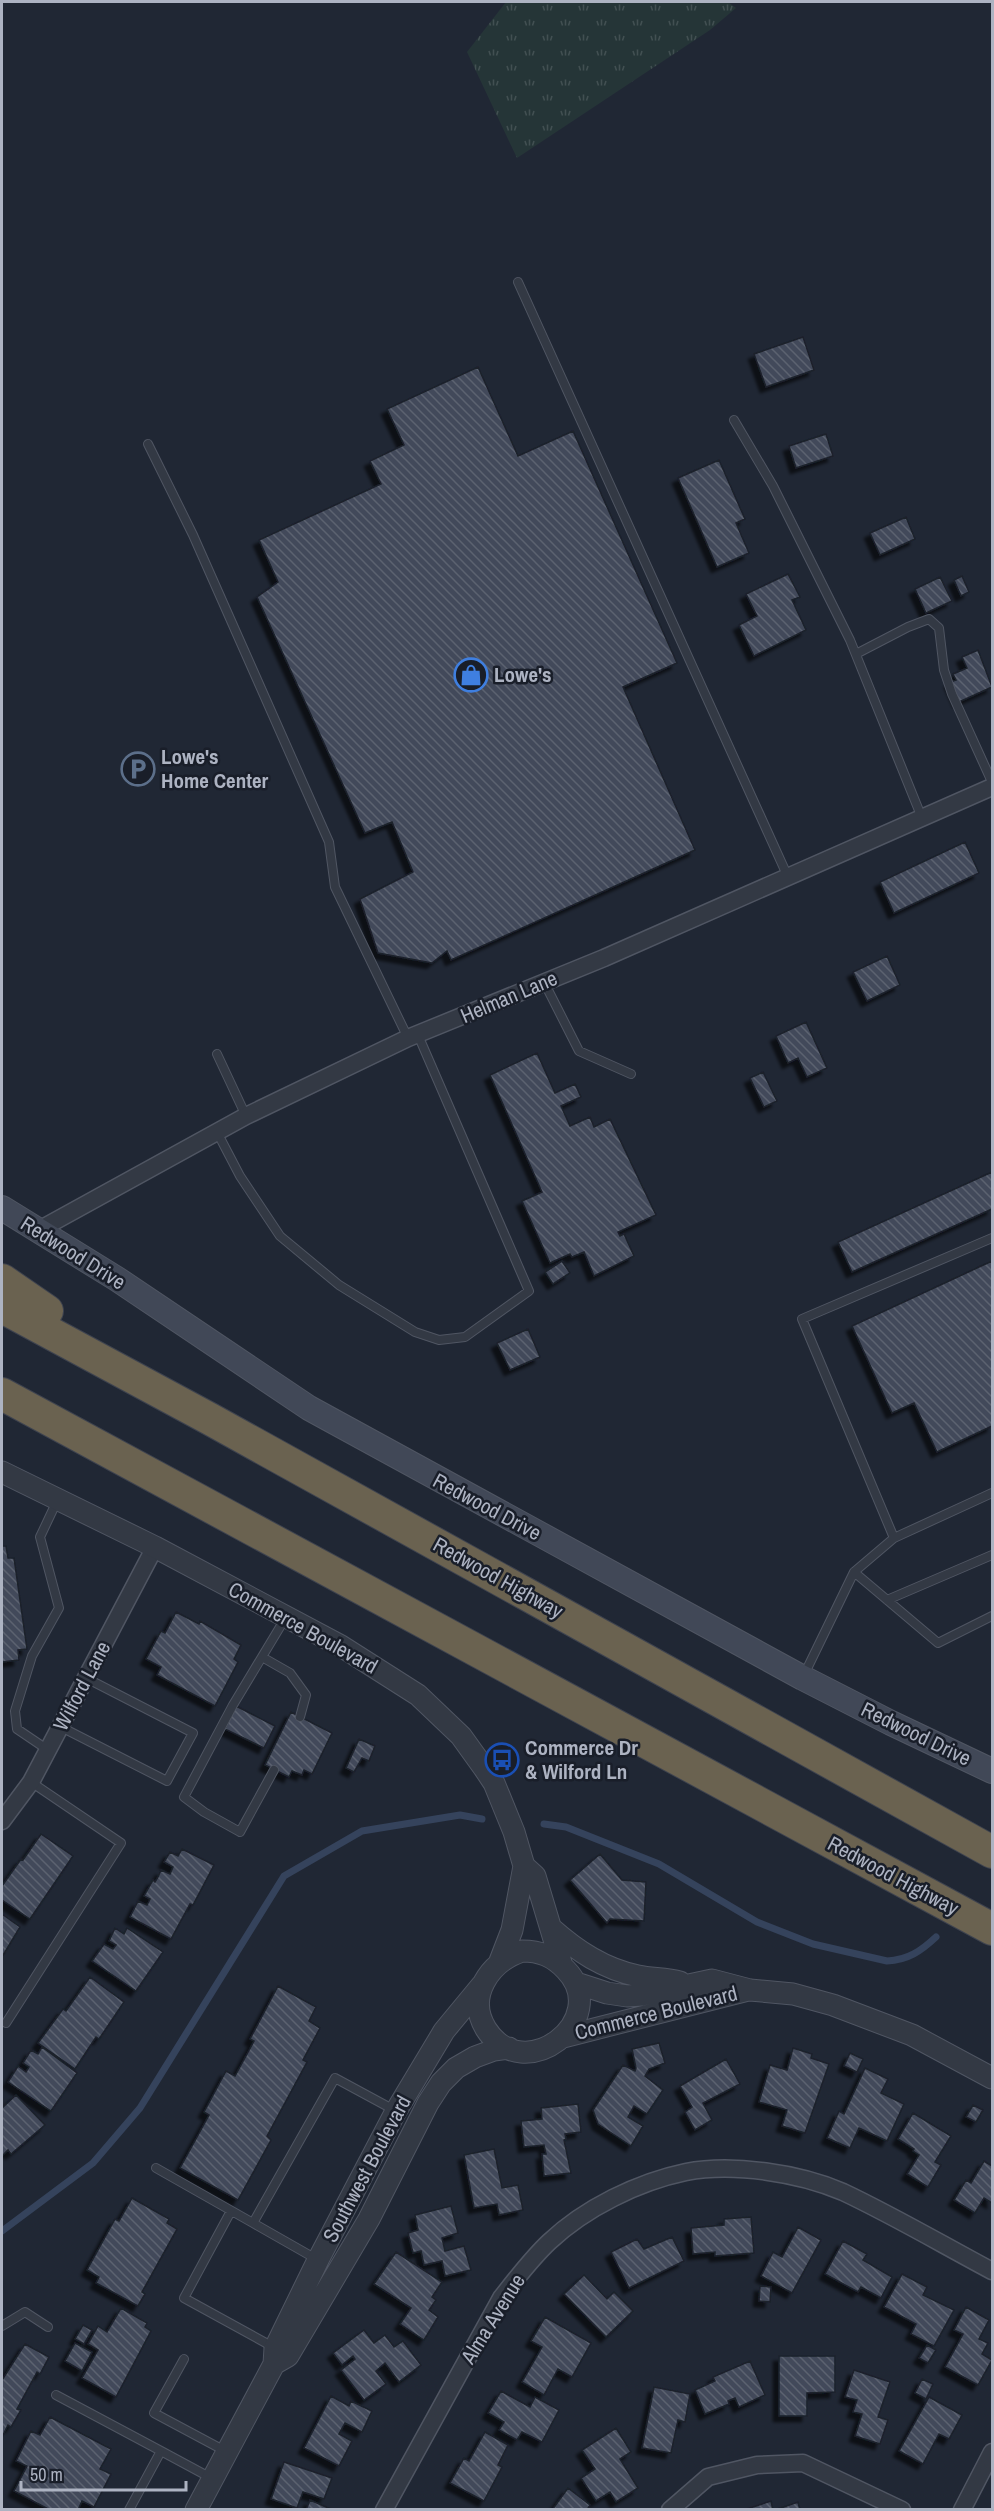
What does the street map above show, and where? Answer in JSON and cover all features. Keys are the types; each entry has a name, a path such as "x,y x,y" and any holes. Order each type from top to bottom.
{"highway":[{"path":"2,1280 210,1419"},
{"name":"Redwood Highway","path":"2,1307 210,1419 993,1852"},
{"name":"Redwood Highway","path":"2,1394 993,1929"},
{"path":"2,1409 154,1477"}],"main road":[{"name":"Redwood Drive","path":"2,1208 117,1279 309,1408 803,1678 993,1771"}],"street":[{"name":"Helman Lane","path":"37,1231 246,1116 413,1037 788,878 993,784"},
{"name":"Commerce Boulevard","path":"2,1472 155,1547 341,1646 418,1695 461,1736 484,1768 504,1809 514,1832 524,1866 512,1930 500,1961 482,1985"},
{"name":"Wilford Lane","path":"2,1821 31,1782 155,1547"},
{"name":"Commerce Boulevard","path":"524,1866 535,1876 562,1966"},
{"path":"551,1928 568,1944 602,1964 640,1977 669,1979 688,1984"},
{"name":"Commerce Boulevard","path":"500,1961 522,1951 546,1954 562,1966 576,1983 579,2002 576,2016 563,2037 553,2045 532,2052 509,2048"},
{"name":"Commerce Boulevard","path":"576,1983 607,1993 627,1996 712,1980 750,1989 793,1994 843,2009 912,2035 993,2078"},
{"path":"482,1985 477,2000 480,2020 488,2032 509,2048"},
{"name":"Southwest Boulevard","path":"196,2510 275,2356 318,2260 396,2111 444,2031 482,1985"},
{"name":"Commerce Boulevard","path":"563,2037 750,1989"},
{"name":"Southwest Boulevard","path":"275,2356 288,2356 369,2219 428,2103 441,2083 456,2068 475,2057 494,2050 509,2048"},
{"name":"Alma Avenue","path":"384,2510 501,2298 523,2270 549,2242 580,2218 644,2185 687,2172 716,2170 784,2174 841,2192 993,2271"},
{"path":"962,2510 993,2452"},
{"path":"670,2510 708,2477 757,2465 803,2463 902,2510"}],"lane":[{"path":"518,282 788,878"},
{"path":"734,420 773,486 856,654 922,818"},
{"path":"148,444 193,535 329,842 335,887 413,1037 529,1291 465,1337 439,1340 415,1332 339,1285 280,1236 240,1176 217,1132"},
{"path":"856,654 908,627 929,619 939,628 947,678 993,784"},
{"path":"544,982 579,1051 631,1074"},
{"path":"217,1054 246,1116"},
{"path":"894,1538 802,1319 993,1238"},
{"path":"803,1678 854,1572 894,1538 993,1493"},
{"path":"48,1750 17,1730 15,1711 32,1656 59,1608 40,1537 58,1500"},
{"path":"887,1600 993,1555"},
{"path":"854,1572 938,1643 993,1616"},
{"path":"274,1770 240,1832 204,1812 184,1797 233,1705 286,1617"},
{"path":"262,1657 290,1673 306,1695 300,1717"},
{"path":"61,1727 166,1781 193,1733 86,1678"},
{"path":"6,2023 121,1843 31,1782"},
{"path":"253,2223 335,2078 396,2111"},
{"path":"156,2168 318,2260"},
{"path":"231,2211 184,2298 275,2356"},
{"path":"2,2326 25,2312 48,2327"},
{"path":"183,2359 154,2413 227,2452"},
{"path":"56,2395 213,2479"},
{"path":"129,2510 161,2451"}],"green space":[{"path":"506,2 728,2 736,8 710,30 517,158 467,52"}],"building":[{"path":"803,337 814,370 766,387 754,354"},
{"name":"Lowe's","path":"478,367 518,456 573,431 677,663 623,687 695,850 451,960 447,951 432,963 378,953 360,899 413,872 392,822 365,833 257,597 278,582 259,540 381,484 370,461 404,445 387,409"},
{"path":"826,434 833,456 796,468 789,446"},
{"path":"719,460 745,519 736,523 749,553 717,567 678,478"},
{"path":"906,517 915,539 880,555 870,533"},
{"path":"788,574 800,597 792,600 806,630 754,656 739,625 757,616 746,594"},
{"path":"962,576 969,592 961,596 954,580"},
{"path":"940,577 952,601 926,613 915,589"},
{"path":"978,650 992,687 959,702 950,682 956,680 953,674 967,668 962,657"},
{"path":"965,842 979,873 894,913 880,882"},
{"path":"887,956 900,985 867,1001 853,972"},
{"path":"806,1022 827,1068 807,1077 798,1058 788,1063 776,1036"},
{"path":"537,1053 555,1093 575,1084 581,1097 561,1106 570,1126 590,1117 594,1127 610,1119 656,1215 618,1232 620,1236 624,1234 634,1256 594,1276 584,1252 572,1257 570,1254 550,1263 522,1201 542,1192 490,1075"},
{"path":"763,1072 777,1101 764,1107 750,1078"},
{"path":"992,1172 992,1209 852,1272 838,1242"},
{"path":"562,1261 570,1273 553,1284 545,1272"},
{"path":"992,1261 992,1426 937,1452 914,1403 892,1413 852,1326"},
{"path":"528,1329 540,1357 510,1370 497,1343"},
{"path":"2,1546 6,1546 8,1558 14,1558 27,1649 18,1650 19,1660 2,1662"},
{"path":"176,1612 199,1624 200,1621 241,1645 234,1659 238,1662 215,1706 157,1675 161,1667 146,1659 161,1631 165,1633"},
{"path":"236,1706 275,1726 264,1748 225,1729"},
{"path":"291,1712 332,1733 312,1774 304,1770 302,1775 292,1771 289,1777 265,1765"},
{"path":"359,1739 375,1746 369,1761 362,1758 354,1772 346,1768"},
{"path":"41,1834 73,1856 30,1919 2,1900 2,1886"},
{"path":"182,1849 214,1865 193,1905 190,1904 171,1939 130,1917 138,1901 147,1905 150,1899 144,1896 161,1870 170,1874 173,1867 164,1862 170,1852 178,1856"},
{"path":"600,1854 622,1880 646,1882 644,1921 610,1919 607,1923 570,1880"},
{"path":"2,1914 20,1927 2,1957"},
{"path":"115,1928 124,1934 127,1928 163,1952 136,1991 92,1961 104,1944 113,1949 116,1945 109,1941"},
{"path":"90,1977 124,2002 99,2039 96,2037 75,2069 38,2043 63,2009 66,2011"},
{"path":"278,1986 316,2007 309,2021 320,2028 303,2060 307,2062 267,2136 271,2140 238,2200 180,2168 209,2115 204,2112 226,2071 235,2076 254,2041 250,2039"},
{"path":"659,2043 665,2063 649,2069 645,2076 663,2090 647,2114 634,2106 628,2117 643,2126 631,2146 598,2124 593,2110 623,2065 635,2071 632,2049"},
{"path":"42,2047 77,2073 51,2111 8,2082 18,2066 26,2072 29,2067 23,2063 31,2050 38,2054"},
{"path":"793,2048 812,2054 811,2058 829,2064 805,2133 782,2126 787,2110 759,2102 770,2065 787,2070"},
{"path":"850,2053 863,2059 857,2072 844,2066"},
{"path":"726,2059 740,2084 703,2103 712,2120 695,2130 685,2112 692,2107 680,2086"},
{"path":"865,2068 888,2079 881,2093 904,2104 887,2141 859,2128 850,2148 827,2138 839,2111 844,2114"},
{"path":"16,2095 45,2125 11,2154 8,2150 2,2156 2,2108"},
{"path":"578,2104 581,2132 565,2134 566,2139 564,2140 571,2173 544,2176 542,2154 546,2154 544,2145 524,2147 521,2121 542,2119 541,2108"},
{"path":"973,2105 983,2110 976,2122 966,2117"},
{"path":"913,2113 951,2136 935,2162 941,2165 928,2187 907,2174 919,2155 898,2139"},
{"path":"494,2149 502,2188 518,2185 523,2210 499,2215 497,2204 474,2208 464,2155"},
{"path":"984,2161 992,2166 992,2203 984,2198 975,2213 954,2200 966,2180 971,2183"},
{"path":"132,2198 169,2219 167,2223 177,2229 142,2292 145,2294 138,2306 96,2283 99,2277 87,2270 115,2219 119,2221"},
{"path":"451,2206 458,2233 442,2238 445,2251 464,2246 471,2270 445,2276 442,2261 424,2265 421,2251 413,2253 408,2233 418,2230 415,2215"},
{"path":"751,2217 754,2253 715,2256 715,2252 693,2254 691,2228 724,2225 724,2219"},
{"path":"798,2227 821,2240 792,2293 761,2276 773,2252 782,2257"},
{"path":"672,2237 684,2261 629,2288 611,2252 637,2239 644,2249"},
{"path":"843,2241 867,2254 863,2260 892,2277 881,2298 861,2287 858,2292 825,2274"},
{"path":"396,2252 442,2282 432,2297 436,2300 429,2310 438,2317 424,2340 400,2324 411,2308 374,2284"},
{"path":"902,2274 927,2287 923,2295 954,2310 934,2346 911,2334 916,2324 884,2307"},
{"path":"584,2275 607,2299 614,2292 633,2311 606,2337 564,2294"},
{"path":"760,2286 771,2287 770,2302 759,2301"},
{"path":"966,2307 989,2320 979,2339 988,2343 982,2354 992,2360 978,2385 945,2367 963,2334 954,2330"},
{"path":"121,2308 147,2323 145,2327 151,2331 116,2397 82,2378 98,2350 88,2344 98,2326 107,2332"},
{"path":"545,2317 591,2343 572,2377 558,2369 544,2395 522,2382 542,2347 531,2341"},
{"path":"83,2325 92,2330 84,2344 75,2339"},
{"path":"364,2330 374,2343 385,2335 394,2347 403,2341 421,2365 399,2382 385,2363 376,2371 386,2384 364,2400 341,2370 355,2359 353,2356 342,2365 333,2353"},
{"path":"75,2343 92,2352 82,2371 65,2361"},
{"path":"25,2344 49,2357 40,2374 37,2372 17,2409 21,2410 11,2427 8,2425 2,2437 2,2380"},
{"path":"927,2345 936,2350 928,2363 919,2358"},
{"path":"779,2356 835,2356 835,2392 807,2393 807,2416 779,2416"},
{"path":"750,2361 765,2395 739,2407 735,2398 728,2401 729,2404 705,2414 695,2390 715,2381 713,2377"},
{"path":"854,2370 890,2382 878,2417 888,2420 880,2444 855,2436 862,2414 853,2412 857,2400 845,2397"},
{"path":"922,2379 933,2384 926,2399 915,2393"},
{"path":"654,2387 690,2394 685,2422 678,2420 671,2453 642,2448"},
{"path":"501,2391 530,2407 535,2397 559,2410 542,2442 522,2432 517,2440 499,2430 504,2422 488,2413"},
{"path":"331,2396 349,2406 351,2401 372,2411 362,2432 345,2423 339,2434 352,2441 339,2466 304,2448"},
{"path":"929,2397 962,2415 949,2439 939,2434 923,2464 899,2451"},
{"path":"50,2417 111,2449 100,2469 111,2474 94,2507 82,2501 78,2510 50,2510 14,2491 27,2466 16,2461 31,2431 40,2435"},
{"path":"616,2428 631,2452 620,2459 638,2488 616,2502 610,2492 596,2501 581,2478 595,2469 582,2450"},
{"path":"485,2432 508,2445 498,2465 502,2467 484,2501 450,2483 464,2458 469,2461"},
{"path":"284,2462 332,2478 324,2499 303,2492 297,2508 271,2499"},
{"path":"568,2488 590,2505 587,2510 552,2510"},
{"path":"310,2500 333,2510 306,2510"},
{"path":"771,2501 773,2510 744,2510"},
{"path":"798,2502 800,2510 775,2510"}],"waterway":[{"path":"2,2231 93,2163 140,2108 284,1876 362,1831 460,1815 482,1819"},
{"path":"544,1824 566,1827 659,1864 757,1922 813,1944 887,1961 914,1954 936,1937"}],"place":[{"name":"Lowe's","path":"471,675"},
{"name":"Lowe's Home Center","path":"138,769"},
{"name":"Commerce Dr & Wilford Ln","path":"502,1760"}]}
